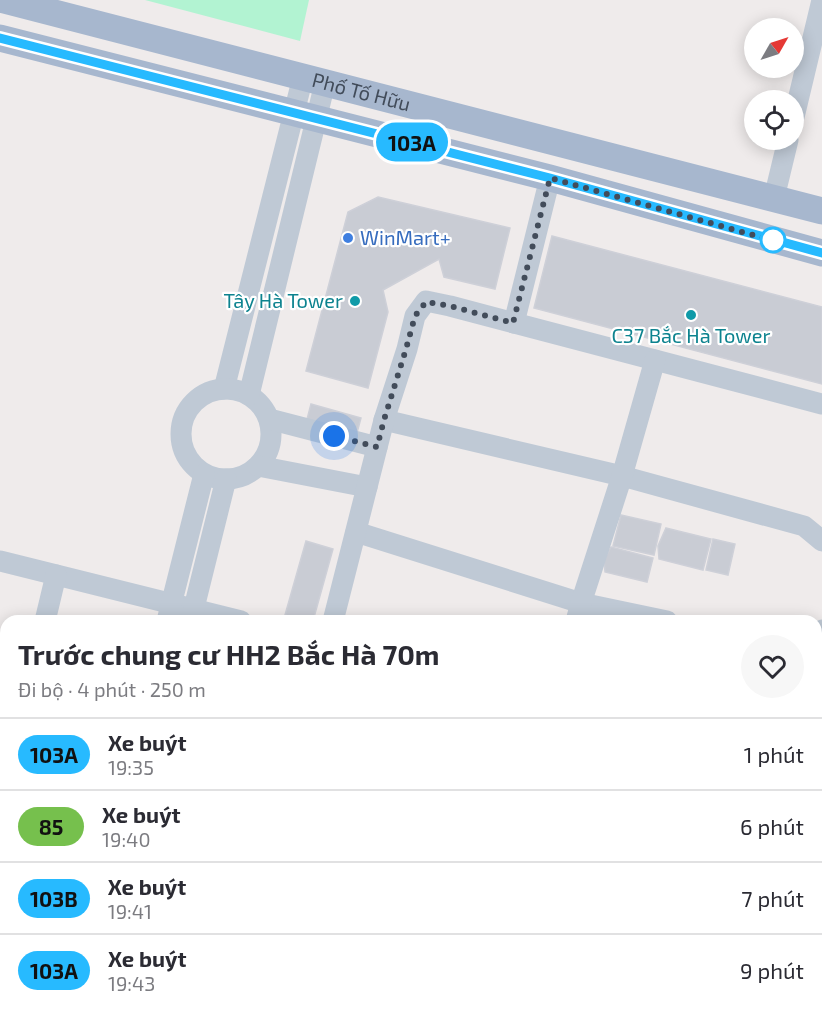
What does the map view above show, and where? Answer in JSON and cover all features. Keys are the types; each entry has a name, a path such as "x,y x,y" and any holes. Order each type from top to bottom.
{"main road":[{"name":"Phố Tố Hữu","path":"4,0 822,211"},
{"name":"Phố Tố Hữu","path":"0,38 550,178 822,253"}],"street":[{"path":"800,90 822,0"},
{"path":"224,389 314,80"},
{"path":"249,395 305,115"},
{"path":"774,198 786,150"},
{"path":"513,323 550,178"},
{"path":"335,615 384,420 415,316 426,302 450,306 822,404"},
{"path":"579,612 622,476 655,360"},
{"path":"224,389 237,390 249,395 261,406 269,419 271,432 266,456 258,466 238,478 215,478 204,474 193,465 185,452 181,438 182,424 187,410 197,399 209,392 224,389"},
{"path":"269,419 377,447"},
{"path":"384,420 622,476 804,526 822,540"},
{"path":"258,466 367,487"},
{"path":"169,612 204,474"},
{"path":"0,561 56,575 169,612 193,615 226,479"},
{"path":"356,532 579,612 608,615"},
{"path":"46,615 56,575"}],"green space":[{"path":"145,0 309,0 300,41"}],"building":[{"name":"Tây Hà Tower","path":"378,197 510,228 495,289 444,277 439,259 383,290 388,312 368,388 306,371 348,212"},
{"name":"C37 Bắc Hà Tower","path":"552,236 822,307 822,384 534,308"},
{"path":"311,404 361,418 355,440 305,427"},
{"path":"621,515 661,524 654,555 613,546"},
{"path":"666,528 711,539 703,570 659,559 658,546"},
{"path":"713,539 735,544 728,575 706,570"},
{"path":"306,541 333,549 315,615 285,615"},
{"path":"611,547 653,558 647,582 605,572 604,560"}],"bus line":[{"name":"103A","path":"0,38 550,178 822,253"}],"place":[{"name":"WinMart+","path":"348,238"},
{"name":"Tây Hà Tower","path":"355,301"},
{"name":"C37 Bắc Hà Tower","path":"691,315"}],"route":[{"path":"334,436 377,447 415,316 426,302 513,323 550,178 778,242 773,240"}]}
